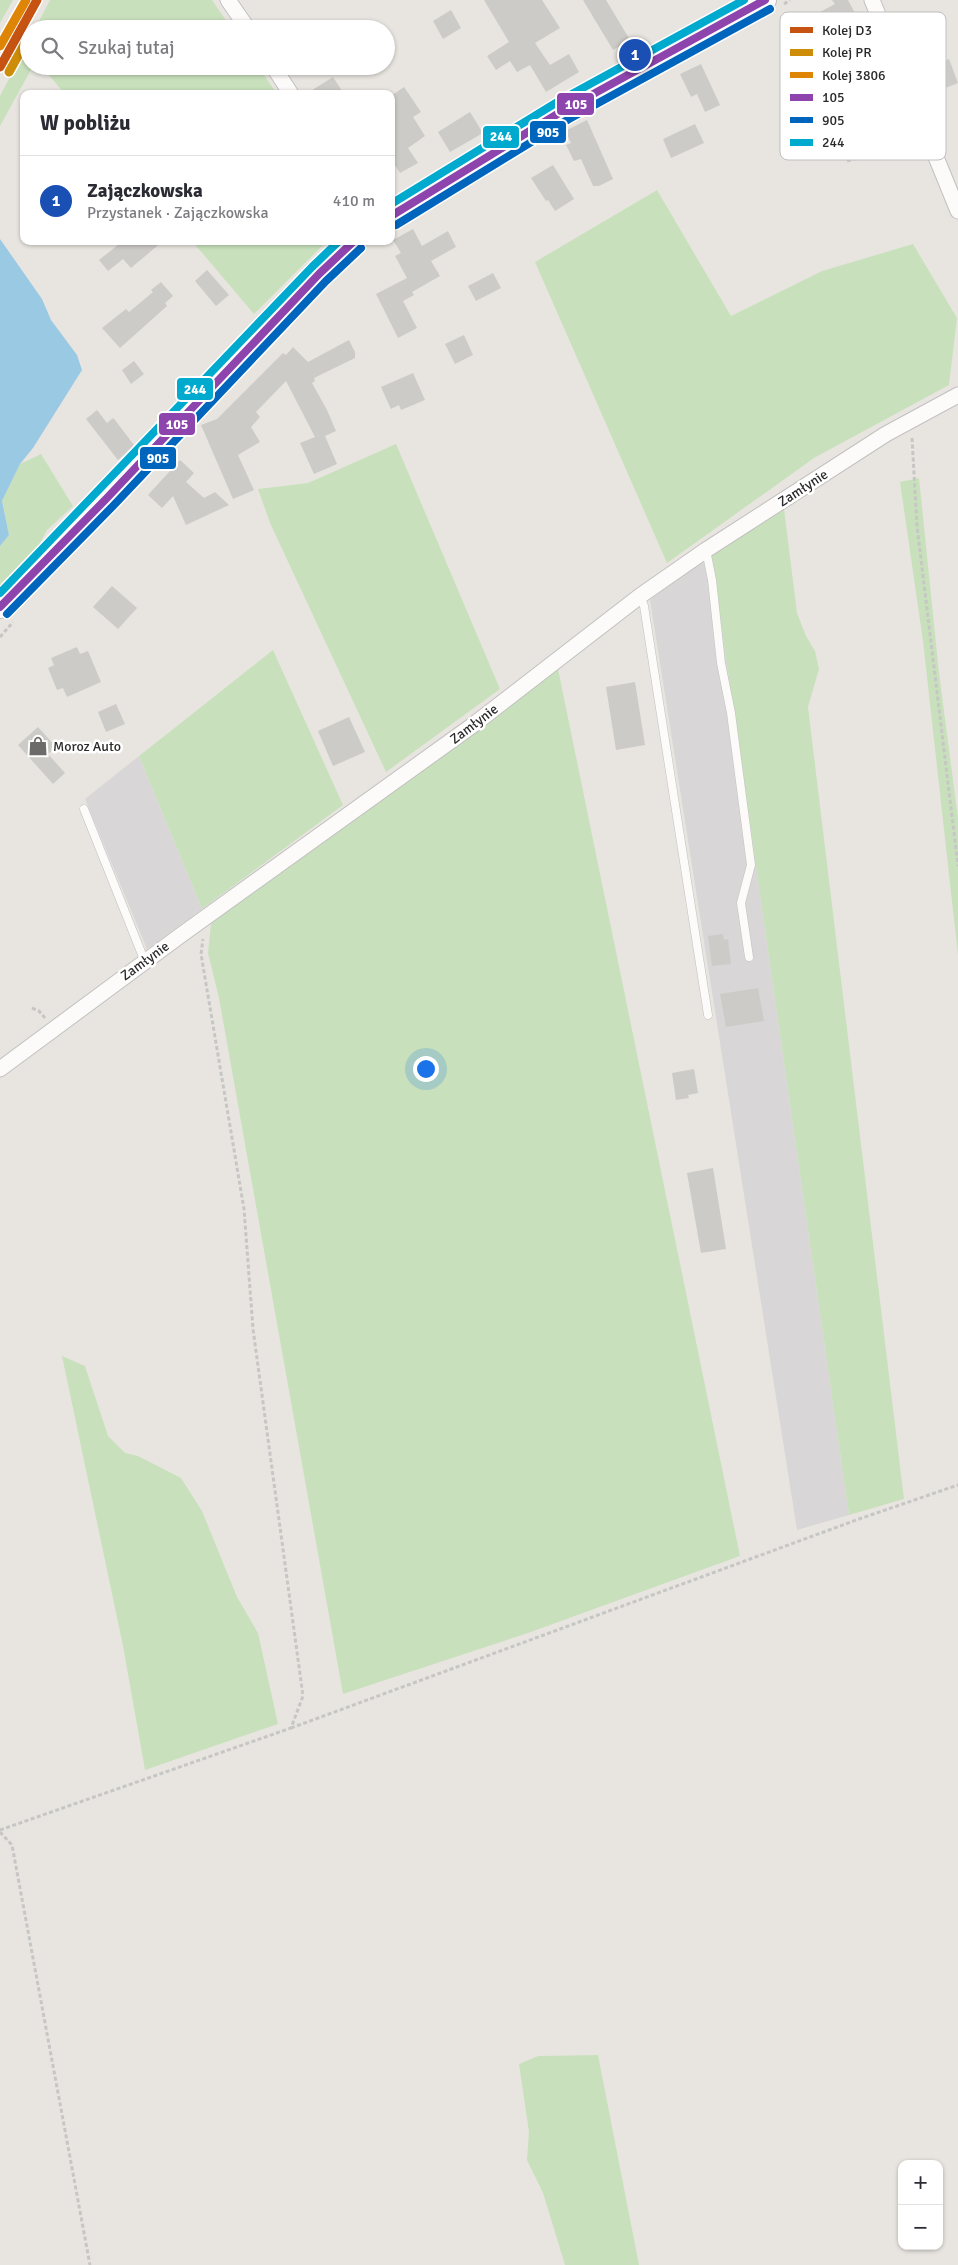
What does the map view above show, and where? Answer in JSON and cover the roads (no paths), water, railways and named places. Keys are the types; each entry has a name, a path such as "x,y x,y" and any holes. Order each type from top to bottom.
{"main road":[{"path":"395,214 564,110 765,0"},
{"path":"0,606 106,499 319,274 350,245"}],"street":[{"path":"229,0 242,20"},
{"path":"872,0 877,12"},
{"path":"279,75 288,90"},
{"path":"937,160 958,211"},
{"name":"Zamłynie","path":"0,1069 144,962 473,725 640,596 706,550 886,434 958,395"}],"lane":[{"path":"706,550 712,580 721,663 731,713 751,865 740,903 748,957"},
{"path":"640,596 644,606 708,1015"},
{"path":"84,809 144,962"}],"water":[{"path":"0,239 42,299 51,320 77,355 82,370 33,448 20,464 2,501 9,535 0,546"}],"rail line":[{"name":"3806","path":"0,46 26,0"},
{"name":"D3","path":"26,20 37,0"},
{"name":"D3","path":"0,67 20,31"},
{"name":"PR","path":"9,72 20,52"}],"place":[{"name":"Zajączkowska","path":"635,55"},
{"name":"Moroz Auto","path":"38,746"}]}
